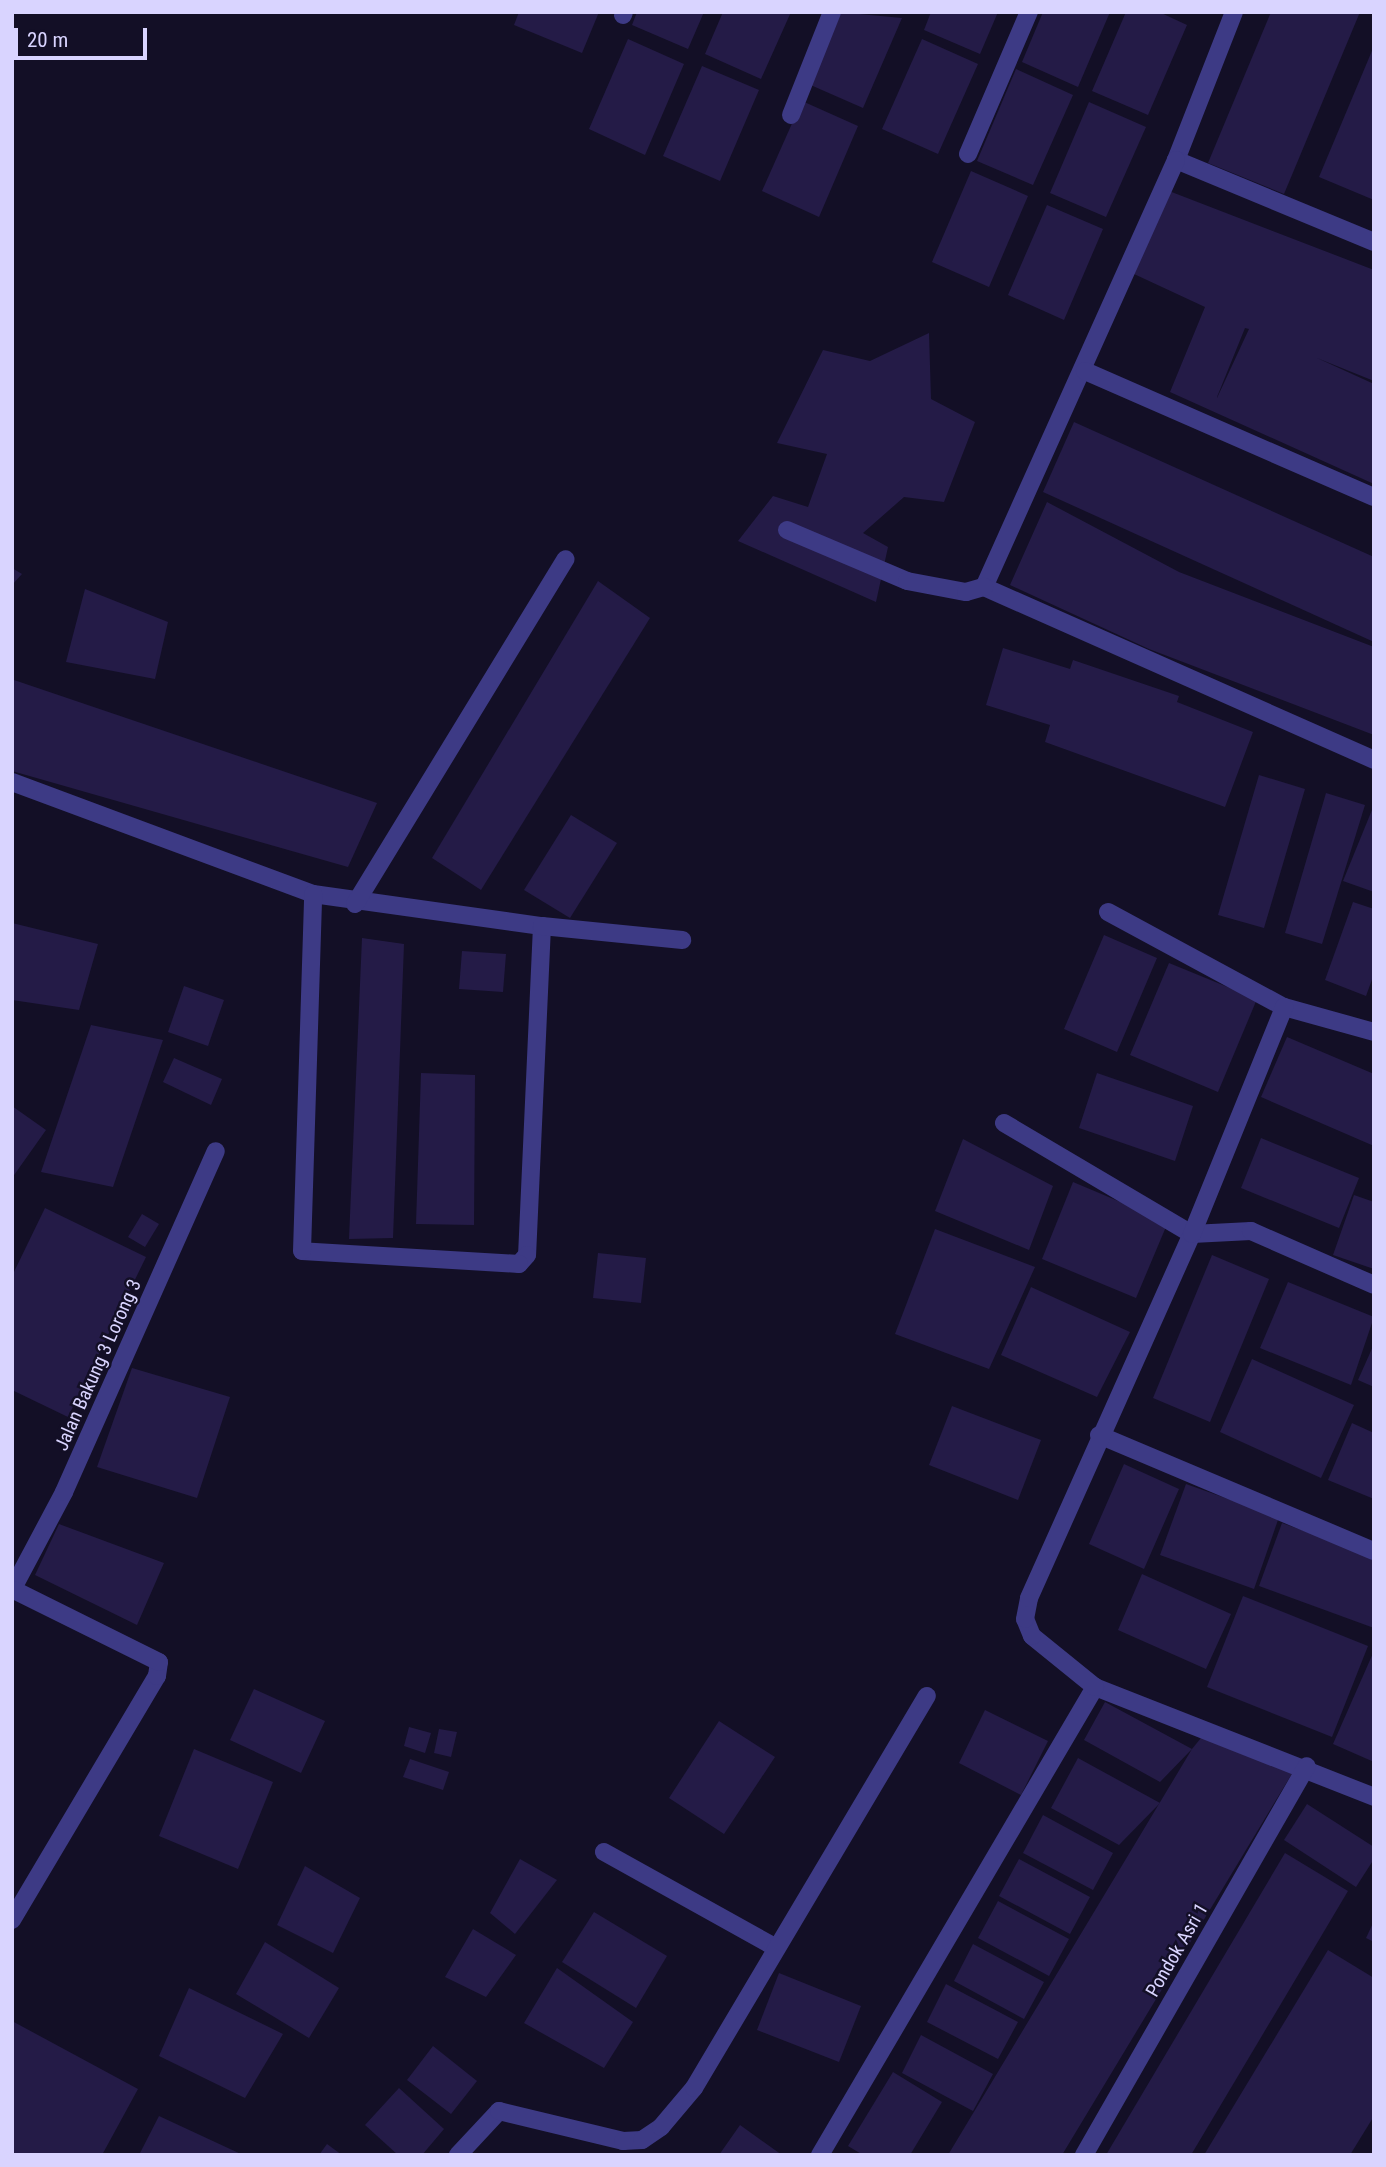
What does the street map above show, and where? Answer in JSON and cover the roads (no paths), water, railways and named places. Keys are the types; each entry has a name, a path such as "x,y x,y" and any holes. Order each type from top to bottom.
{"street":[{"path":"791,115 832,12"},
{"path":"968,154 1029,12"},
{"path":"984,587 985,573 1085,371 1176,159 1234,12"},
{"path":"1176,159 1374,242"},
{"path":"1085,371 1374,497"},
{"path":"787,530 907,581 966,592 984,587 1374,760"},
{"path":"355,904 566,559"},
{"path":"12,782 313,894 355,904 682,940"},
{"path":"313,894 299,1241 313,1256 505,1267 527,1255 542,926"},
{"path":"1108,912 1284,1007 1374,1031"},
{"path":"1284,1007 1192,1234 1048,1548 1025,1619 1032,1636 1095,1687 1307,1766 1374,1797"},
{"path":"1004,1123 1192,1234 1251,1231 1374,1284"},
{"name":"Jalan Bakung 3 Lorong 3","path":"14,1591 216,1151"},
{"path":"1099,1435 1374,1551"},
{"path":"12,1920 157,1676 159,1662 14,1591"},
{"path":"820,2155 1095,1687"},
{"path":"458,2155 499,2111 642,2140 694,2088 772,1947 927,1696"},
{"name":"Pondok Asri 1","path":"1084,2155 1307,1766"},
{"path":"604,1852 772,1947"}]}
